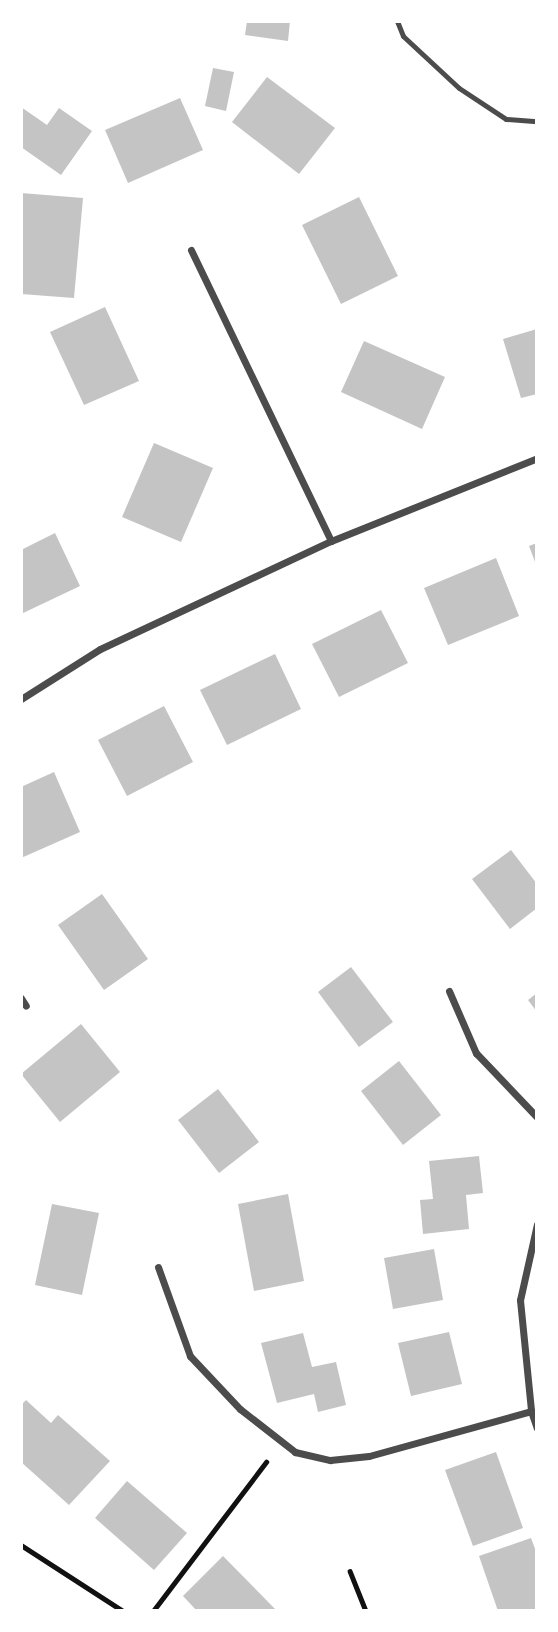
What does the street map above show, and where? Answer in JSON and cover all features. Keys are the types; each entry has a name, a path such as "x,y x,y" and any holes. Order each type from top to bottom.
{"street":[{"path":"191,250 331,541"},
{"path":"21,699 100,649 331,541 537,458"},
{"path":"449,991 476,1053 537,1117"},
{"path":"21,998 26,1006"},
{"path":"537,1224 520,1300 531,1411 537,1428"},
{"path":"158,1267 190,1356 240,1409 295,1452 330,1460 369,1456 531,1411"}],"lane":[{"path":"397,21 403,36 459,88 506,119 537,121"}],"path":[{"path":"153,1611 282,1441"},
{"path":"21,1545 123,1611"},
{"path":"350,1571 366,1611"}],"building":[{"path":"247,21 290,21 288,41 245,35"},
{"path":"213,68 234,72 226,111 205,106"},
{"path":"267,77 335,128 299,174 232,122"},
{"path":"180,98 203,150 128,183 105,130"},
{"path":"21,107 47,125 59,108 92,131 61,175 21,147"},
{"path":"21,193 83,198 74,298 21,294"},
{"path":"359,197 398,276 341,304 302,225"},
{"path":"105,307 139,381 84,405 50,332"},
{"path":"537,329 537,394 521,398 503,339"},
{"path":"364,341 445,377 422,429 341,392"},
{"path":"154,443 213,468 181,542 122,517"},
{"path":"55,533 80,586 21,614 21,550"},
{"path":"537,543 537,567 529,546"},
{"path":"496,558 519,616 448,645 424,588"},
{"path":"381,610 408,663 339,697 312,644"},
{"path":"275,654 301,709 227,745 200,690"},
{"path":"164,706 193,762 127,796 98,740"},
{"path":"54,772 80,832 21,858 21,787"},
{"path":"511,850 537,884 537,908 510,929 472,879"},
{"path":"102,894 148,959 104,990 58,925"},
{"path":"351,967 393,1022 359,1047 318,992"},
{"path":"537,993 537,1012 528,1000"},
{"path":"81,1024 120,1072 60,1122 21,1074"},
{"path":"399,1061 441,1115 403,1145 361,1091"},
{"path":"218,1089 259,1142 219,1173 178,1120"},
{"path":"479,1156 483,1193 466,1195 469,1229 423,1234 420,1200 433,1199 429,1161"},
{"path":"288,1194 304,1281 254,1291 238,1204"},
{"path":"52,1204 99,1213 82,1295 35,1285"},
{"path":"434,1249 443,1300 393,1309 384,1258"},
{"path":"449,1332 462,1384 411,1396 398,1343"},
{"path":"303,1333 312,1367 336,1362 346,1405 318,1412 314,1394 277,1403 261,1343"},
{"path":"26,1400 51,1423 58,1415 110,1461 69,1505 21,1462 21,1405"},
{"path":"496,1452 523,1528 473,1546 445,1470"},
{"path":"127,1481 187,1533 154,1570 95,1518"},
{"path":"531,1538 537,1554 537,1611 498,1611 479,1556"},
{"path":"223,1556 277,1611 197,1611 183,1596"}]}
